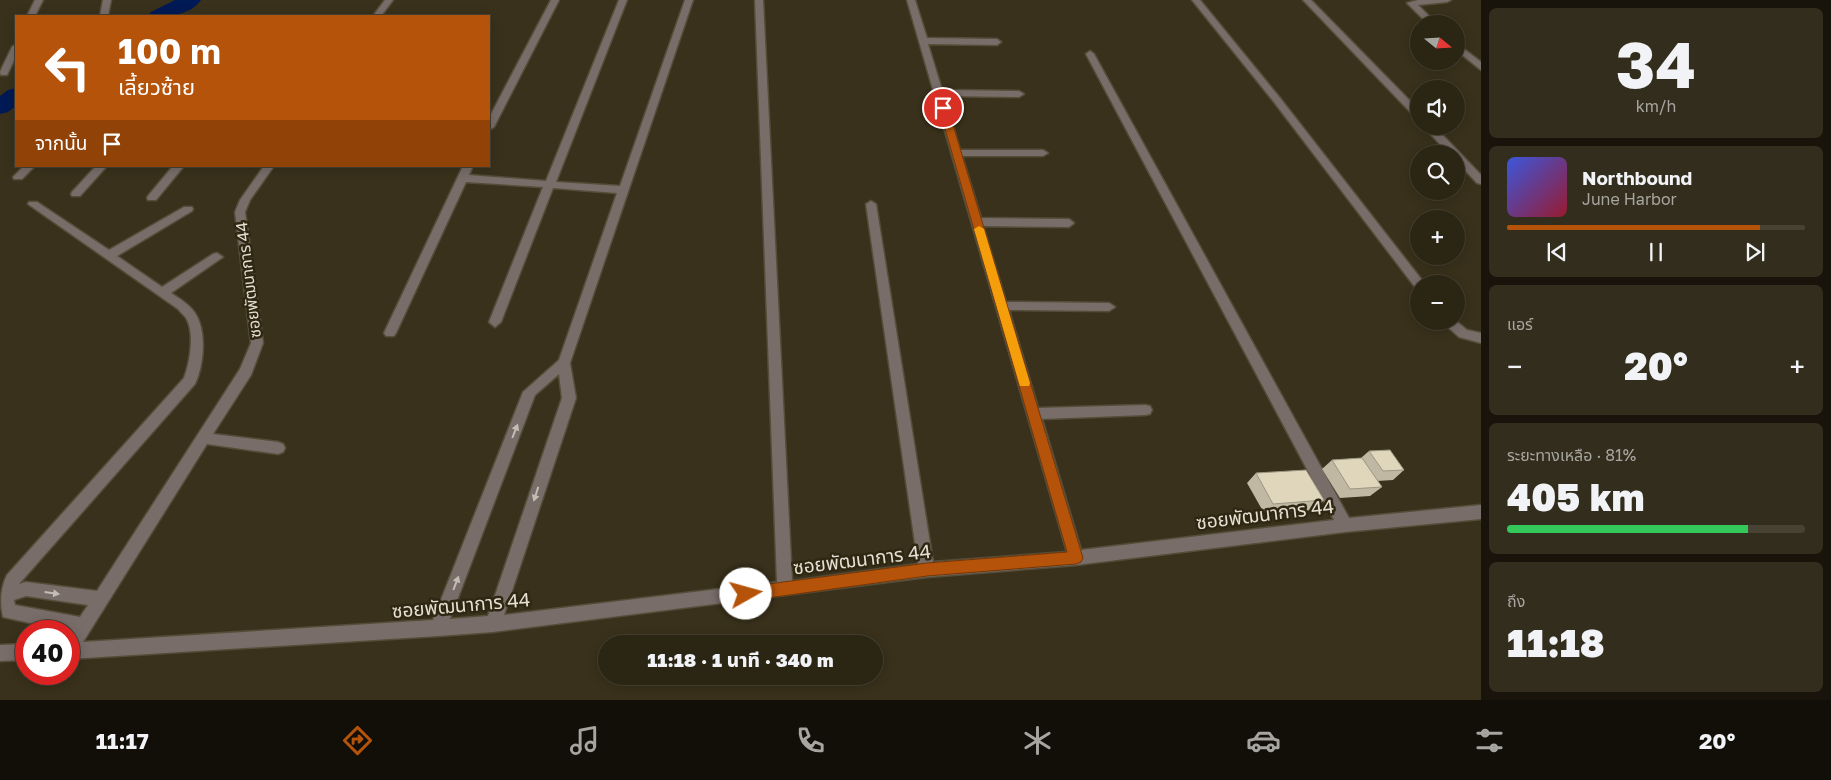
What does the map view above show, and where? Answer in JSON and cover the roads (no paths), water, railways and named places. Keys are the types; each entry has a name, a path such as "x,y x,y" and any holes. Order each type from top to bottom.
{"street":[{"path":"32,15 39,0"},
{"path":"104,15 107,0"},
{"path":"378,15 389,0"},
{"path":"490,125 554,0"},
{"path":"495,322 622,0"},
{"path":"493,624 569,398 564,363 689,0"},
{"path":"758,0 785,589"},
{"path":"912,0 1076,558"},
{"path":"1196,0 1412,275"},
{"path":"1306,0 1410,107"},
{"path":"1424,15 1412,3 1448,0"},
{"path":"924,41 997,42"},
{"path":"2,74 15,49"},
{"path":"1465,53 1481,67"},
{"path":"1090,54 1345,525"},
{"path":"2,74 15,69"},
{"path":"939,93 1019,94"},
{"path":"1437,135 1447,145"},
{"path":"956,153 1043,153"},
{"path":"1465,163 1481,180"},
{"path":"18,177 29,167"},
{"path":"76,194 101,167"},
{"path":"152,198 178,167"},
{"name":"ซอยพัฒนาการ 44","path":"80,631 246,371 255,349 257,342 240,212 245,200 269,167"},
{"path":"390,333 468,167"},
{"path":"462,178 625,190"},
{"path":"34,204 163,292 182,306 192,318 196,353 194,370 190,380 27,562 12,580 5,595 9,612 83,626"},
{"path":"871,204 927,570"},
{"path":"109,255 188,209"},
{"path":"977,222 1070,223"},
{"path":"163,292 217,258"},
{"path":"1002,306 1109,307"},
{"path":"1457,330 1463,334 1481,338"},
{"path":"438,628 530,392 564,363"},
{"path":"1034,414 1145,410"},
{"path":"204,438 278,448"},
{"name":"ซอยพัฒนาการ 44","path":"80,649 493,624 927,570 1076,558 1345,525 1481,512"},
{"path":"5,595 26,589 100,599"},
{"path":"0,653 15,652"}],"waterway":[{"path":"160,15 191,0"},
{"path":"0,107 15,96"}]}
